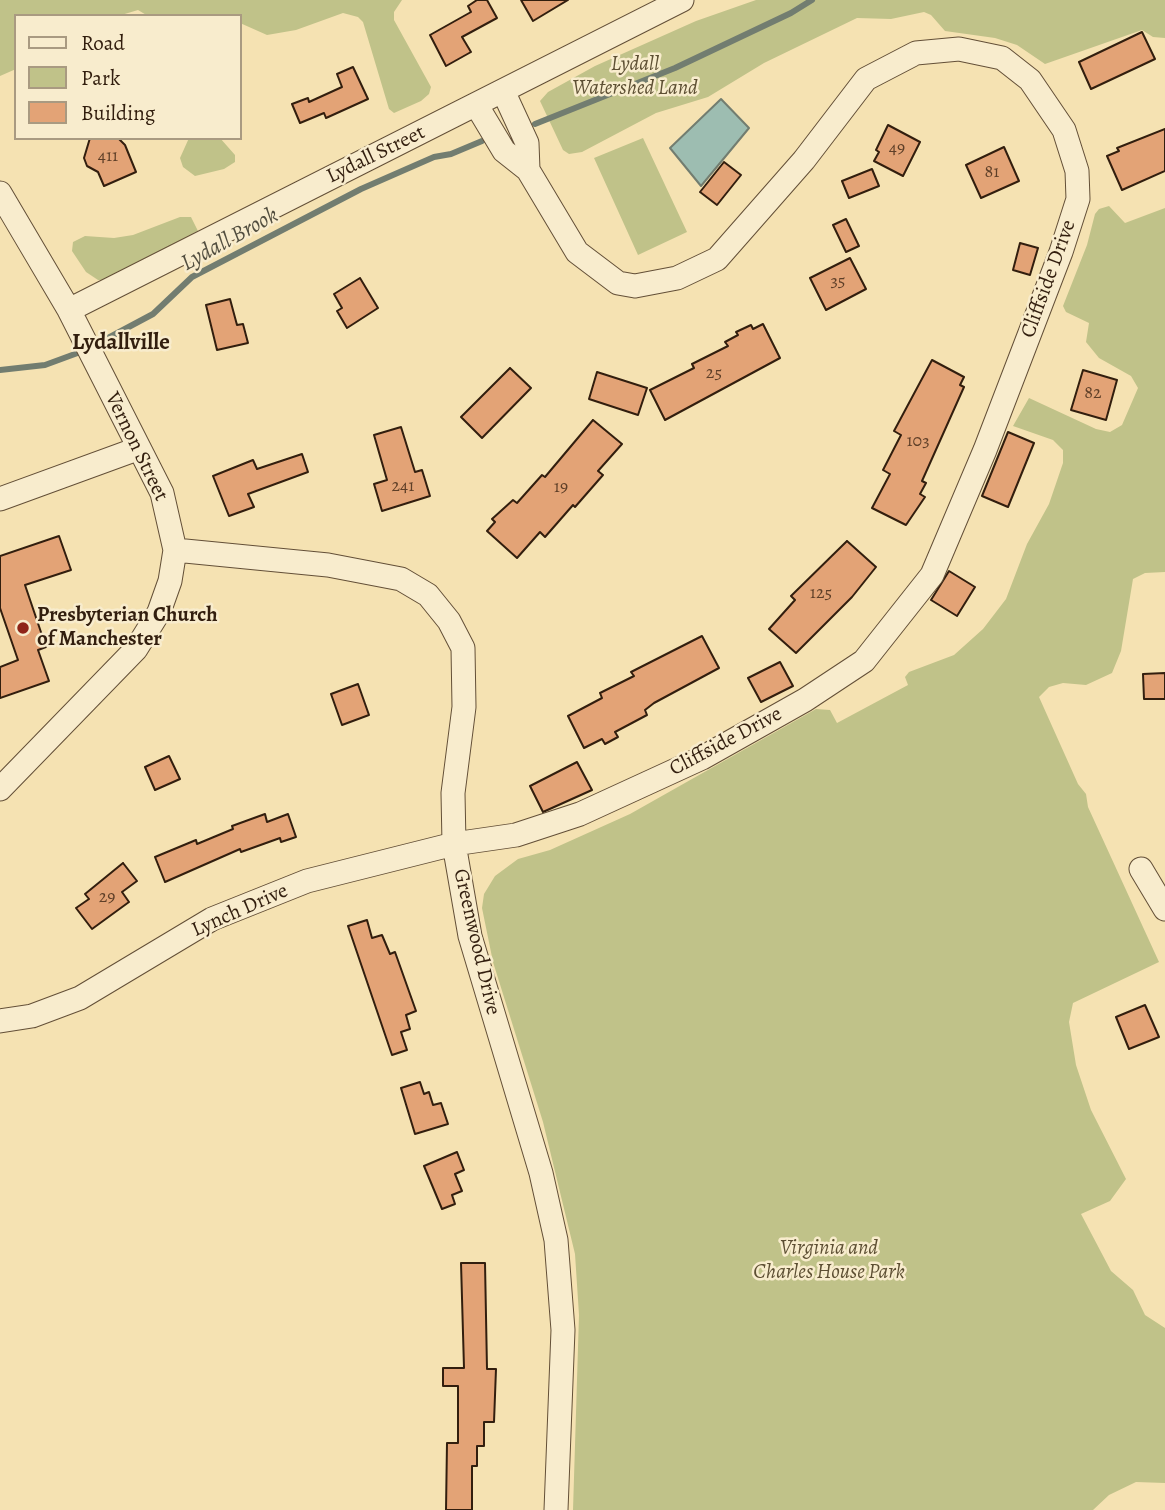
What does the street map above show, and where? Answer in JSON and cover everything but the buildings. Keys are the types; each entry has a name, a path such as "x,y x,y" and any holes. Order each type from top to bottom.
{"street":[{"name":"Lydall Street","path":"69,310 504,93 682,0"},
{"name":"Cliffside Drive","path":"454,844 516,835 580,814 702,758 805,700 864,661 932,575 985,450 1060,256 1078,198 1077,172 1064,130 1030,80 1002,58 959,50 916,53 866,79 804,160 717,259 677,278 635,286 618,283 577,252 528,170 499,142 477,106"},
{"name":"Cliffside Drive","path":"504,93 527,144 528,170"},
{"name":"Vernon Street","path":"0,193 69,310 137,449 162,493 176,550 170,581 159,612 136,649 0,789"},
{"path":"0,499 137,449"},
{"name":"Greenwood Drive","path":"176,550 369,571 401,579 428,595 449,621 463,648 464,707 453,793 454,844 470,936 541,1173 556,1240 563,1331 556,1510"},
{"name":"Lynch Drive","path":"0,1021 32,1016 80,998 212,919 295,886 454,844"},
{"path":"1141,869 1165,909"}],"green space":[{"path":"0,0 402,0 394,12 394,20 431,87 429,94 421,101 394,113 389,109 363,22 358,17 343,13 296,30 267,35 242,24 242,14 145,14 138,10 125,14 14,14 14,70 0,76"},
{"name":"Lydall Watershed Land","path":"756,0 1165,0 1165,38 1153,37 1142,30 1045,64 1017,45 995,38 945,31 931,15 924,12 891,19 857,18 764,63 708,97 656,113 582,152 569,154 563,150 540,101 548,92 595,66 696,21"},
{"path":"643,138 687,232 638,255 594,158"},
{"path":"188,140 222,140 235,155 235,162 224,169 195,176 183,167 180,158"},
{"name":"Virginia and Charles House Park","path":"1109,206 1125,223 1165,208 1165,572 1145,573 1133,579 1121,651 1112,673 1086,685 1063,683 1049,687 1039,697 1078,784 1086,794 1088,807 1159,962 1073,1003 1069,1022 1076,1065 1091,1110 1126,1179 1110,1201 1081,1214 1111,1271 1133,1290 1145,1315 1165,1328 1165,1483 1136,1482 1109,1495 1093,1510 573,1510 579,1315 575,1254 543,1122 493,962 482,908 484,894 495,876 518,859 550,850 630,814 816,709 830,710 837,723 908,685 905,677 909,672 954,655 983,629 1006,599 1027,544 1049,504 1063,463 1063,450 1053,440 1013,426 1029,398 1096,429 1110,432 1122,425 1138,388 1131,376 1099,358 1086,342 1089,323 1066,312 1063,306 1087,245 1095,214 1099,209"},
{"path":"180,217 191,217 198,231 104,280 98,280 86,272 72,251 73,242 85,236 114,238 133,235"}],"shaded area":[{"path":"721,99 749,128 701,186 670,148"}],"waterway":[{"name":"Lydall Brook","path":"535,124 675,68 791,13 812,0"},
{"name":"Lydall Brook","path":"93,346 153,314 192,277 361,189 434,157 451,154 482,141"},
{"name":"Lydall Brook","path":"0,370 45,365 83,351"}],"place":[{"name":"Presbyterian Church of Manchester","path":"23,628"}],"district":[{"name":"Lydallville","path":"121,343"}]}
